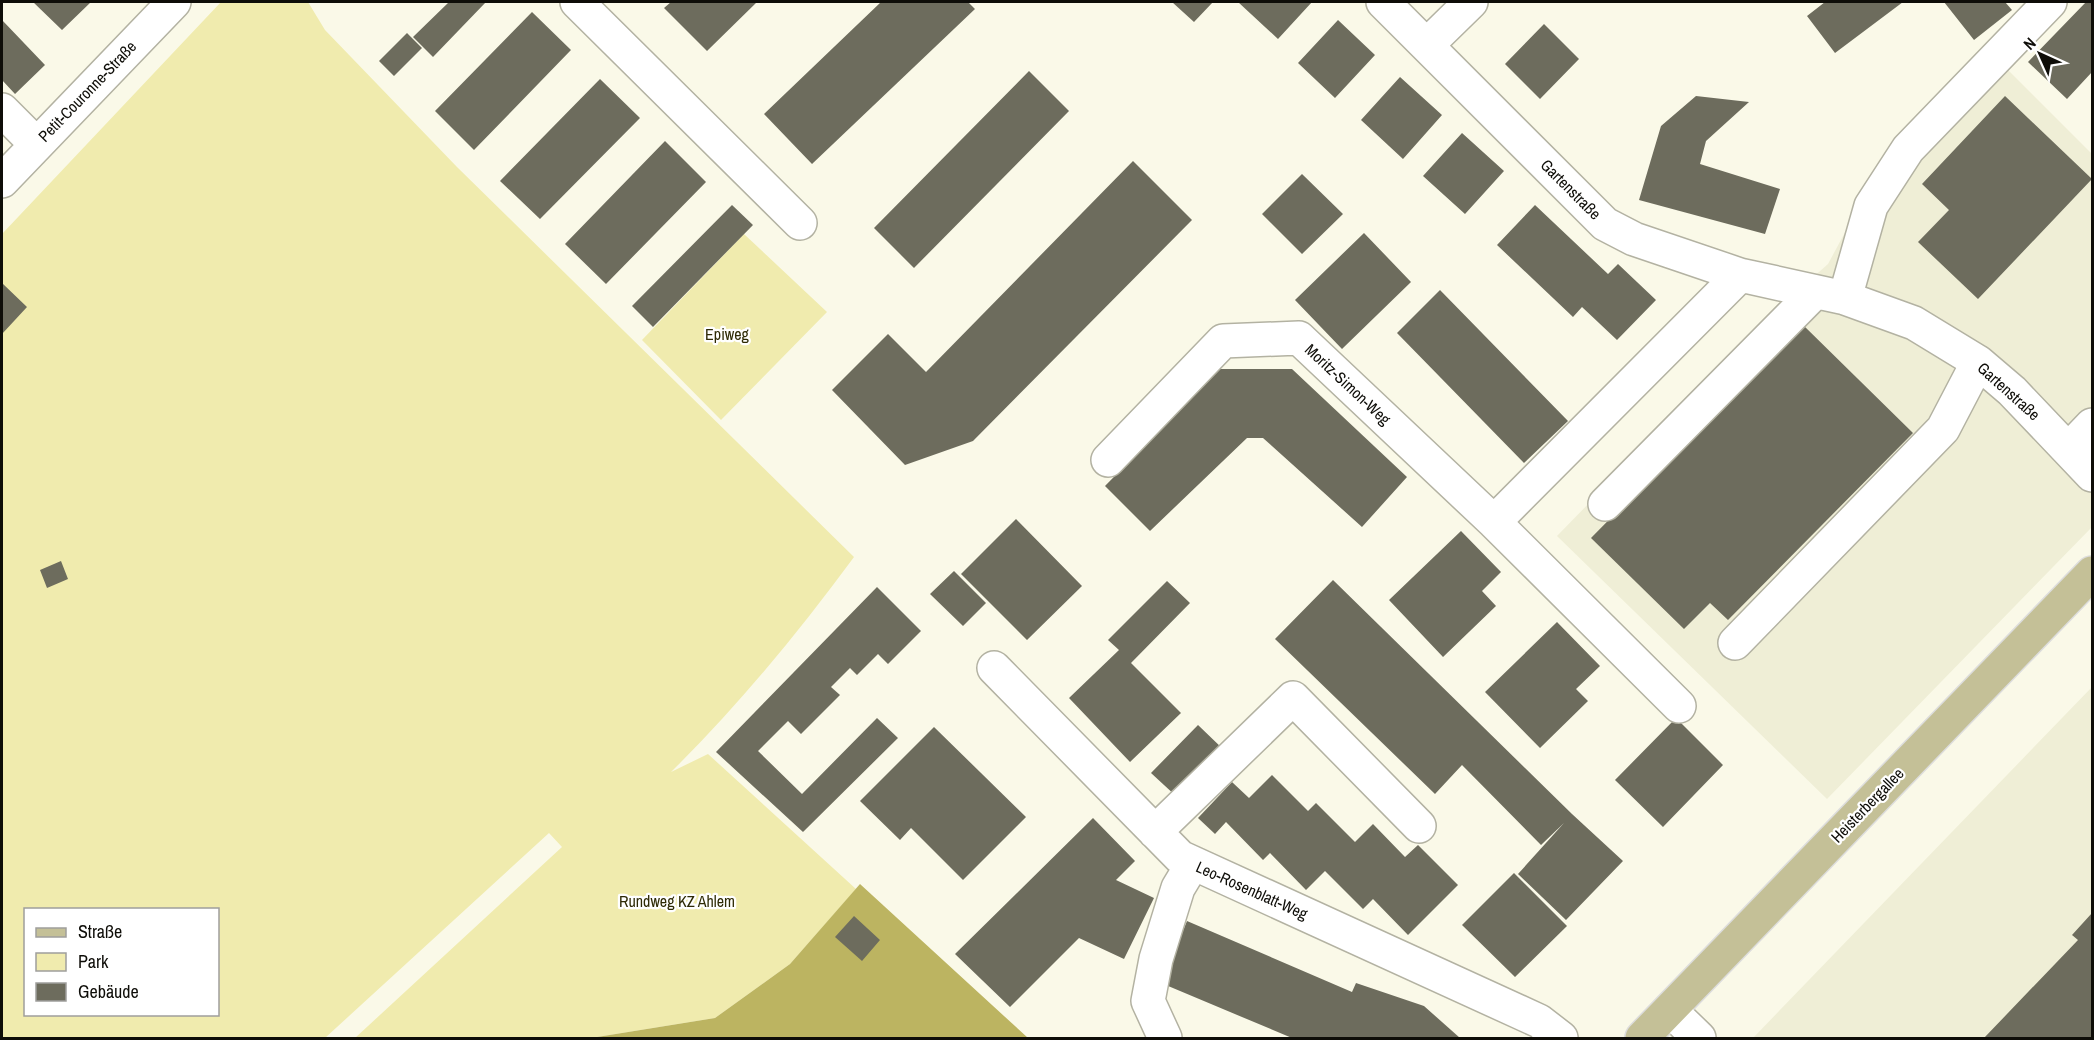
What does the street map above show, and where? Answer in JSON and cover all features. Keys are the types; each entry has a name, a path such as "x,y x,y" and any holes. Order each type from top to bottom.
{"main road":[{"name":"Heisterbergallee","path":"1642,1038 2092,573"}],"street":[{"path":"577,2 800,223"},
{"name":"Gartenstraße","path":"1383,2 1605,224 1634,239 1740,275 1829,295 1914,323 1978,362 2012,391 2092,475"},
{"path":"1426,45 1471,2"},
{"path":"1605,504 1829,295 1871,206 1908,149 2050,2"},
{"name":"Petit-Couronne-Straße","path":"2,181 159,7"},
{"path":"2,111 36,144"},
{"path":"1494,522 1740,275"},
{"name":"Moritz-Simon-Weg","path":"1108,460 1223,341 1299,338 1494,522 1679,706"},
{"path":"1735,643 1943,429 1978,362"},
{"path":"2069,449 2092,425"},
{"name":"Leo-Rosenblatt-Weg","path":"994,668 1180,857 1539,1021 1561,1038"},
{"path":"1155,832 1293,698 1419,826"},
{"path":"1165,1038 1148,1001 1156,958 1178,888 1193,863"},
{"path":"1670,1010 1699,1038"}],"shaded area":[{"path":"1988,50 2092,154 2092,527 1827,799 1557,536 1783,304 1828,264 1893,143"},
{"path":"2092,687 2092,1038 1753,1038"},
{"path":"860,884 1028,1038 591,1038 715,1018 790,964"}],"green space":[{"name":"Rundweg KZ Ahlem","path":"221,2 308,2 325,30 457,167 854,557 767,668 671,772 708,754 856,889 790,964 715,1018 591,1038 355,1038 562,847 549,833 325,1038 2,1038 2,234"},
{"name":"Epiweg","path":"744,234 827,312 721,420 642,340"}],"building":[{"path":"33,2 91,2 62,30"},
{"path":"449,2 486,2 433,57 413,37"},
{"path":"671,2 757,2 707,51 664,8"},
{"path":"881,2 968,2 975,9 812,164 764,114"},
{"path":"1172,2 1213,2 1194,22"},
{"path":"1238,2 1312,2 1278,39"},
{"path":"1825,2 1903,2 1835,53 1807,16"},
{"path":"1944,2 2005,2 2012,10 1974,40"},
{"path":"2086,2 2092,2 2092,72 2067,99 2028,62"},
{"path":"532,12 571,50 474,150 435,111"},
{"path":"2,20 45,65 15,94 2,80"},
{"path":"1338,20 1375,55 1335,98 1298,63"},
{"path":"1544,24 1579,59 1540,99 1505,64"},
{"path":"407,33 422,48 394,76 379,61"},
{"path":"1029,71 1069,111 914,268 874,228"},
{"path":"1400,77 1442,115 1403,159 1361,120"},
{"path":"600,79 640,118 540,219 500,181"},
{"path":"1696,96 1749,102 1706,141 1700,164 1780,189 1765,234 1639,200 1661,126"},
{"path":"2005,96 2092,179 1978,299 1918,242 1949,210 1922,184"},
{"path":"1462,133 1504,171 1465,214 1423,176"},
{"path":"665,141 706,182 606,284 565,244"},
{"path":"1133,161 1192,220 973,441 905,465 832,390 888,334 926,372"},
{"path":"1302,174 1343,214 1302,254 1262,214"},
{"path":"732,205 753,225 653,327 632,306"},
{"path":"1535,205 1608,274 1618,264 1656,300 1617,340 1582,307 1573,317 1497,245"},
{"path":"1364,233 1411,282 1342,349 1295,300"},
{"path":"2,283 27,307 2,334"},
{"path":"1440,290 1568,421 1524,463 1397,333"},
{"path":"1802,324 1913,433 1728,620 1710,603 1684,629 1591,538"},
{"path":"1220,369 1292,369 1407,477 1362,527 1263,438 1247,438 1150,531 1105,486"},
{"path":"1016,519 1082,586 1027,640 961,574"},
{"path":"1461,531 1501,572 1482,591 1496,606 1443,657 1389,600"},
{"path":"61,561 68,579 47,588 40,570"},
{"path":"954,571 986,603 963,626 930,594"},
{"path":"1333,580 1623,861 1566,920 1518,874 1564,823 1541,845 1462,765 1435,794 1275,639"},
{"path":"1167,581 1190,603 1131,663 1181,713 1130,762 1069,698 1119,650 1108,640"},
{"path":"877,587 921,631 888,664 878,654 857,675 850,668 831,687 840,695 801,734 788,721 758,751 802,794 877,718 898,738 803,832 716,752"},
{"path":"1557,622 1600,666 1576,689 1588,701 1540,748 1485,692"},
{"path":"1676,718 1723,765 1663,827 1615,780"},
{"path":"1198,725 1224,750 1177,797 1151,773"},
{"path":"934,727 1026,817 963,880 911,828 900,840 860,801"},
{"path":"1272,775 1308,811 1316,803 1355,842 1373,824 1405,857 1418,845 1458,885 1408,935 1373,899 1363,909 1325,871 1306,890 1270,853 1263,860 1226,822 1215,834 1198,818 1232,782 1249,798"},
{"path":"1093,818 1135,861 1116,880 1154,898 1124,959 1079,938 1010,1007 955,954"},
{"path":"1514,873 1567,926 1515,977 1462,925"},
{"path":"2092,913 2092,1038 1984,1038 2078,940 2072,935"},
{"path":"854,916 880,940 862,961 835,937"},
{"path":"1187,921 1352,992 1356,983 1424,1006 1460,1038 1292,1038 1161,983"}]}
